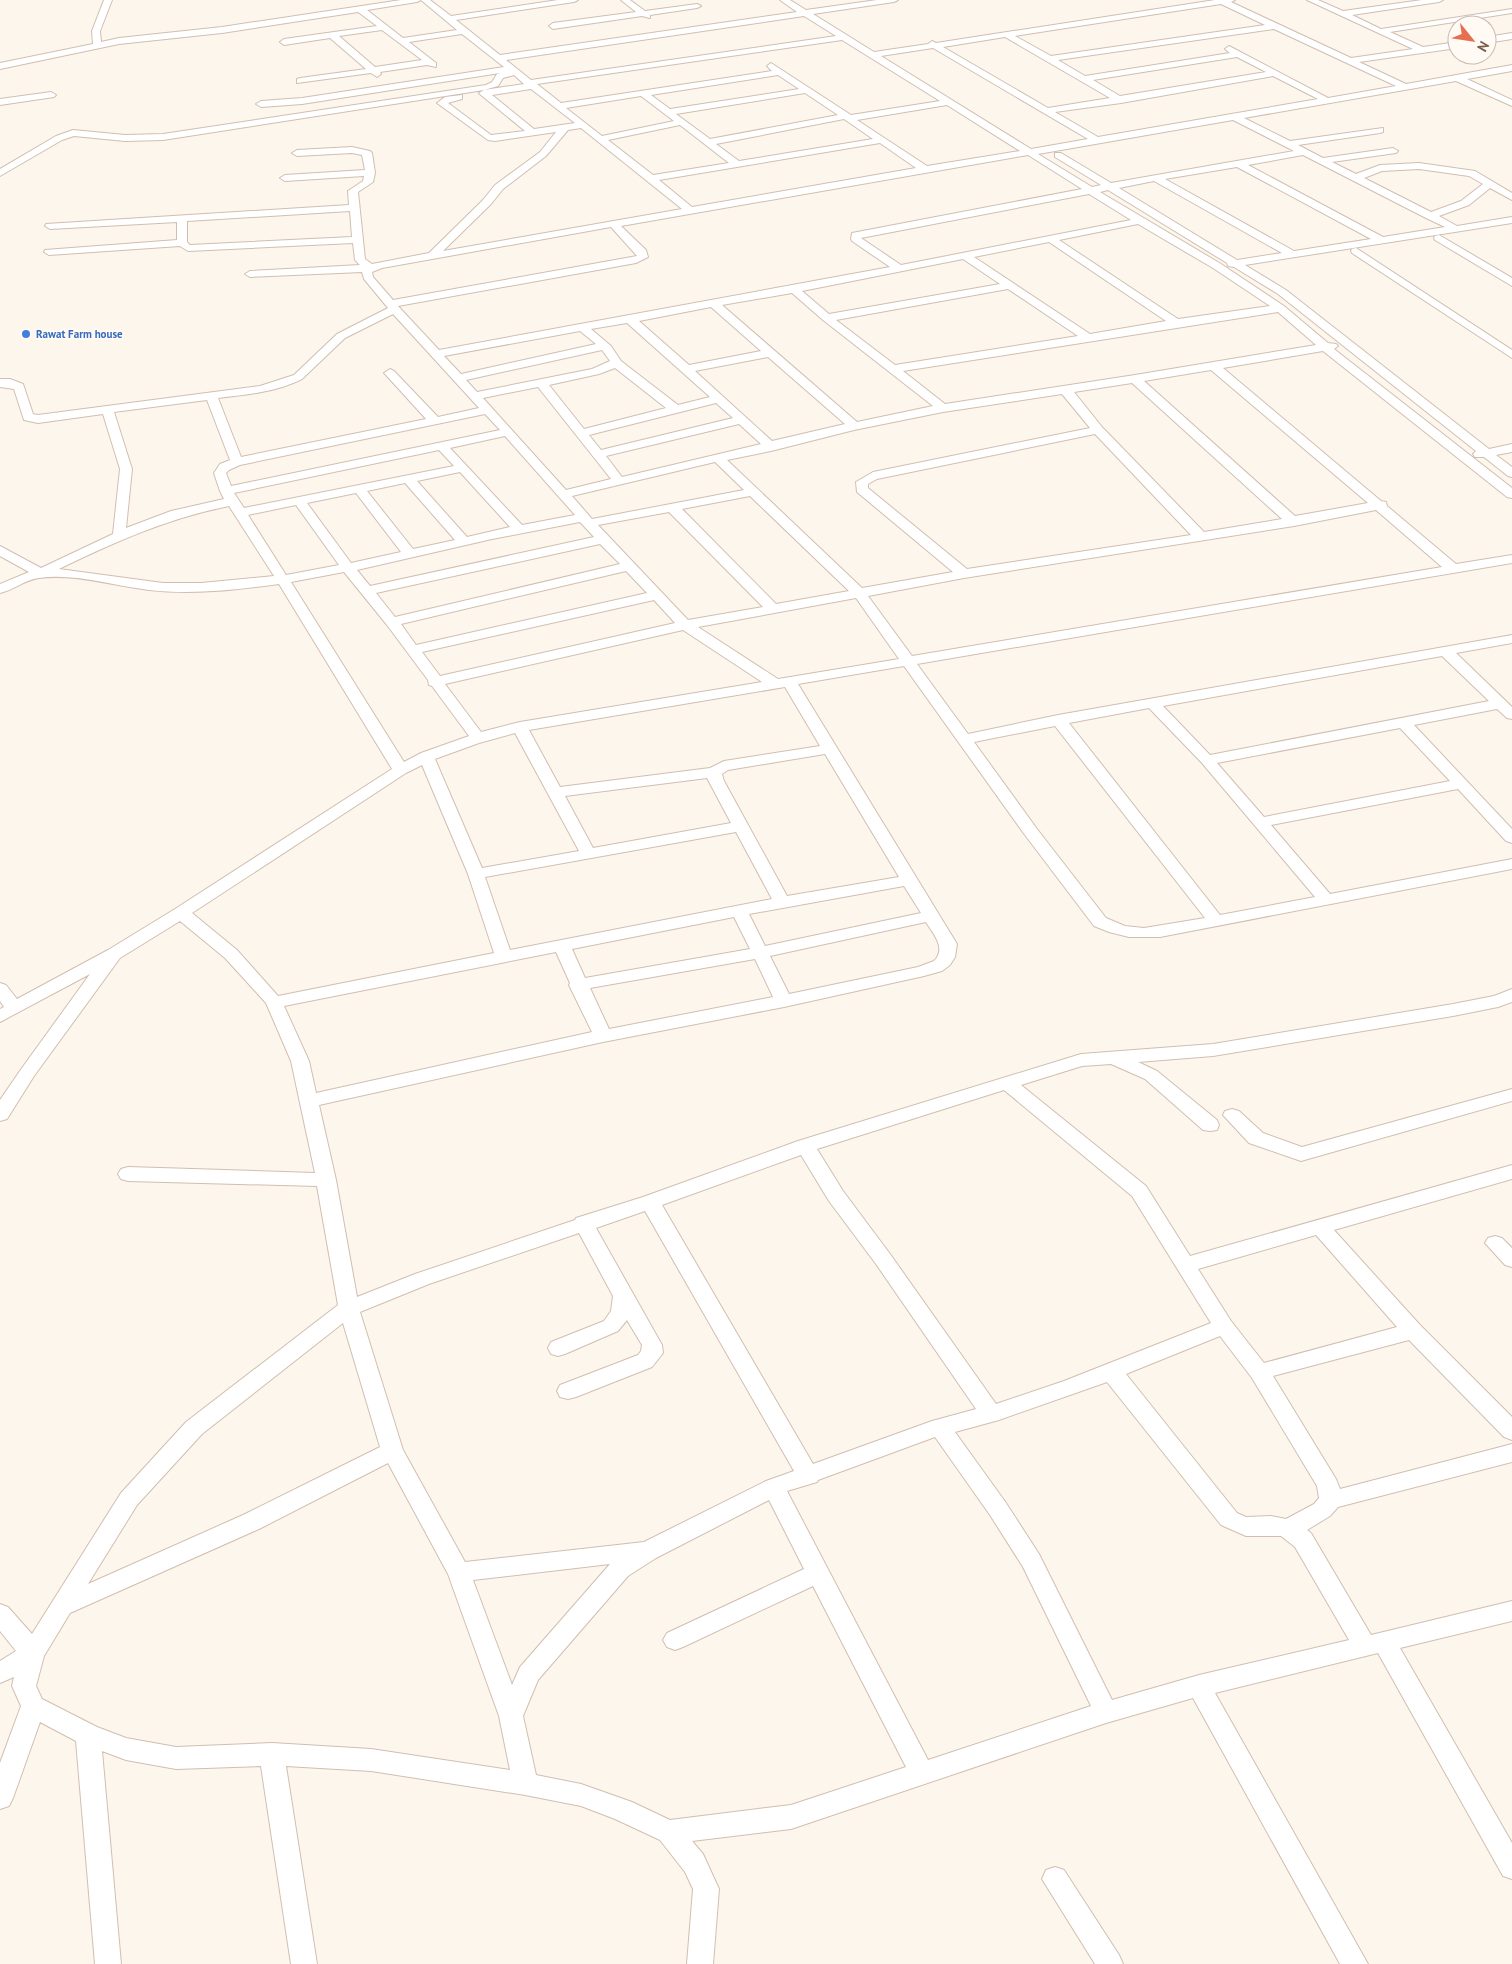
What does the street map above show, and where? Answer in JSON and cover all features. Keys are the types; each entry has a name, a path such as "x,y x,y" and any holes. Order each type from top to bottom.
{"street":[{"path":"97,45 96,30 108,0"},
{"path":"0,66 97,45 222,30 360,9 399,1 417,0"},
{"path":"424,0 690,210"},
{"path":"518,0 580,46"},
{"path":"449,19 574,0"},
{"path":"626,0 654,21"},
{"path":"688,0 726,25"},
{"path":"784,0 1140,221 1217,266 1280,308 1325,347 1512,494"},
{"path":"800,0 999,121"},
{"path":"498,58 894,0"},
{"path":"871,55 1224,0 1405,87"},
{"path":"1311,0 1422,50"},
{"path":"1343,14 1439,0"},
{"path":"360,9 447,78"},
{"path":"547,21 643,13 704,11"},
{"path":"1382,31 1512,11"},
{"path":"1048,59 1276,26"},
{"path":"284,42 385,27"},
{"path":"401,41 464,31"},
{"path":"1006,34 1120,100"},
{"path":"332,35 390,87"},
{"path":"582,125 495,138 488,137 442,103 448,99 530,84 649,72 750,51 858,35"},
{"path":"1497,38 1512,36"},
{"path":"1203,37 1326,100"},
{"path":"932,44 1096,140"},
{"path":"1351,61 1447,46"},
{"path":"750,51 924,169"},
{"path":"1083,79 1239,54"},
{"path":"300,81 429,62"},
{"path":"250,274 370,268 924,169 1512,68"},
{"path":"261,104 292,102 447,78 512,71"},
{"path":"0,173 69,134 125,138 163,137 488,87 495,84 500,76 512,71"},
{"path":"649,72 671,89"},
{"path":"559,106 780,72"},
{"path":"1045,111 1275,73"},
{"path":"1456,78 1507,100"},
{"path":"668,112 807,90"},
{"path":"484,93 532,132"},
{"path":"643,93 737,164"},
{"path":"0,102 51,95"},
{"path":"709,142 848,117 950,102"},
{"path":"1235,117 1456,229"},
{"path":"599,139 682,122"},
{"path":"432,256 482,208 499,187 543,154 565,127"},
{"path":"1288,144 1380,130"},
{"path":"649,179 883,140"},
{"path":"1032,140 1282,292 1512,473"},
{"path":"297,153 360,150 367,153 370,173 368,182 354,191 360,260 370,268"},
{"path":"1322,161 1393,150"},
{"path":"899,268 856,239 856,235 1110,186 1304,152"},
{"path":"1240,164 1379,239"},
{"path":"1356,178 1380,168 1419,166 1472,173 1512,196"},
{"path":"285,178 370,173"},
{"path":"1155,178 1292,254"},
{"path":"1430,216 1465,203 1490,183"},
{"path":"50,226 356,208"},
{"path":"182,219 182,244"},
{"path":"1227,273 1241,266 1292,254 1379,239 1512,220"},
{"path":"436,354 794,289 1140,221"},
{"path":"0,383 19,387 28,417 38,419 261,389 290,382 298,377 341,336 392,307 641,259 644,254 614,224"},
{"path":"1217,266 1241,266 1356,252 1512,227"},
{"path":"1439,238 1512,283"},
{"path":"1051,239 1176,322"},
{"path":"49,252 182,244 188,248 195,248 358,240"},
{"path":"1356,252 1512,355"},
{"path":"966,256 1088,337"},
{"path":"309,1101 603,1036 784,1001 932,969 943,963 948,954 948,944 828,750 783,683 685,625 603,539 508,432 392,307 368,277 367,272 370,268"},
{"path":"1500,276 1512,274"},
{"path":"827,318 1010,285"},
{"path":"794,289 827,318 943,408"},
{"path":"713,303 854,426"},
{"path":"894,369 1176,322 1280,308"},
{"path":"630,319 688,369 771,447"},
{"path":"583,328 604,346 616,363 676,410"},
{"path":"564,494 854,426 943,408 1134,379 1346,343"},
{"path":"458,378 604,346"},
{"path":"688,369 769,353"},
{"path":"474,396 595,372 616,363"},
{"path":"1214,366 1381,505 1452,568"},
{"path":"390,373 435,421"},
{"path":"1134,379 1294,522"},
{"path":"542,384 620,482"},
{"path":"1065,389 1098,430 1202,537"},
{"path":"211,396 237,462"},
{"path":"582,434 718,399"},
{"path":"401,770 239,513 229,496 220,473 224,467 237,462 487,410"},
{"path":"108,411 126,469 120,535"},
{"path":"598,454 741,420"},
{"path":"964,574 862,489 862,482 873,476 1098,430"},
{"path":"0,589 27,576 42,573 120,535 229,496 508,432"},
{"path":"442,446 519,529"},
{"path":"1464,456 1512,448"},
{"path":"718,458 860,593 964,739 1100,922 1125,932 1142,935 1512,864"},
{"path":"239,513 463,468"},
{"path":"409,480 463,541"},
{"path":"360,490 410,554"},
{"path":"0,550 42,573 165,587 225,586 283,580 348,568 519,529 672,507 752,492"},
{"path":"300,502 477,737"},
{"path":"434,682 685,625 964,574 1294,522 1381,505"},
{"path":"672,507 773,609"},
{"path":"368,591 603,539"},
{"path":"0,989 7,1012 114,954 181,913 401,770 426,756 477,737 520,726 1512,559"},
{"path":"392,622 630,566"},
{"path":"412,650 658,595"},
{"path":"964,739 1058,720 1512,639"},
{"path":"1444,650 1512,715"},
{"path":"1152,703 1207,760 1326,900"},
{"path":"1207,760 1499,704"},
{"path":"1058,720 1216,921"},
{"path":"1403,722 1512,838"},
{"path":"520,726 554,793 588,852"},
{"path":"554,793 714,772 724,766 828,750"},
{"path":"426,756 476,874 504,958"},
{"path":"714,772 716,781 782,902"},
{"path":"1260,822 1461,784"},
{"path":"476,874 588,852 740,826"},
{"path":"274,1002 504,958 738,910 908,880"},
{"path":"738,910 784,1001"},
{"path":"181,913 231,954 260,984 274,1002 300,1061 326,1180 349,1308 392,1451 460,1572 511,1716 524,1784"},
{"path":"578,985 758,952 930,916"},
{"path":"562,946 578,985 603,1036"},
{"path":"0,1115 28,1072 114,954"},
{"path":"700,1964 706,1889 694,1863 669,1832 623,1810 581,1795 371,1760 272,1754 176,1758 126,1749 88,1735 33,1706 24,1686 32,1654 129,1499 194,1428 349,1308 422,1279 583,1223 650,1202 805,1146 1081,1060 1213,1050 1453,1010 1498,1001 1512,995"},
{"path":"1114,1058 1151,1075 1210,1125"},
{"path":"1008,1084 1140,1191 1224,1326 1259,1372 1328,1485 1331,1500"},
{"path":"1232,1115 1256,1138 1301,1154 1512,1094"},
{"path":"805,1146 836,1196 883,1259 991,1414"},
{"path":"1185,1265 1512,1172"},
{"path":"128,1174 326,1180"},
{"path":"650,1202 808,1476"},
{"path":"568,1391 645,1361 652,1353 652,1344 583,1223"},
{"path":"1319,1226 1413,1332 1512,1431"},
{"path":"1495,1243 1512,1260"},
{"path":"558,1348 611,1326 622,1313 623,1296"},
{"path":"511,1716 529,1674 620,1569 648,1551 774,1487 940,1427 991,1414 1072,1387 1224,1326"},
{"path":"1259,1372 1413,1332"},
{"path":"1111,1371 1229,1519 1240,1526 1253,1529 1275,1526 1288,1529 1303,1540 1374,1644 1512,1867"},
{"path":"940,1427 998,1509 1031,1561 1106,1712"},
{"path":"63,1606 251,1522 392,1451"},
{"path":"1288,1529 1322,1510 1331,1500 1512,1453"},
{"path":"774,1487 922,1774"},
{"path":"460,1572 648,1551"},
{"path":"675,1640 818,1573"},
{"path":"669,1832 791,1817 1106,1712 1199,1686 1512,1611"},
{"path":"0,1614 32,1654"},
{"path":"0,1673 32,1654"},
{"path":"1199,1686 1355,1964"},
{"path":"0,1798 33,1706"},
{"path":"88,1735 108,1964"},
{"path":"272,1754 304,1964"},
{"path":"1055,1879 1110,1964"}],"place":[{"name":"Rawat Farm house","path":"26,334"}]}
